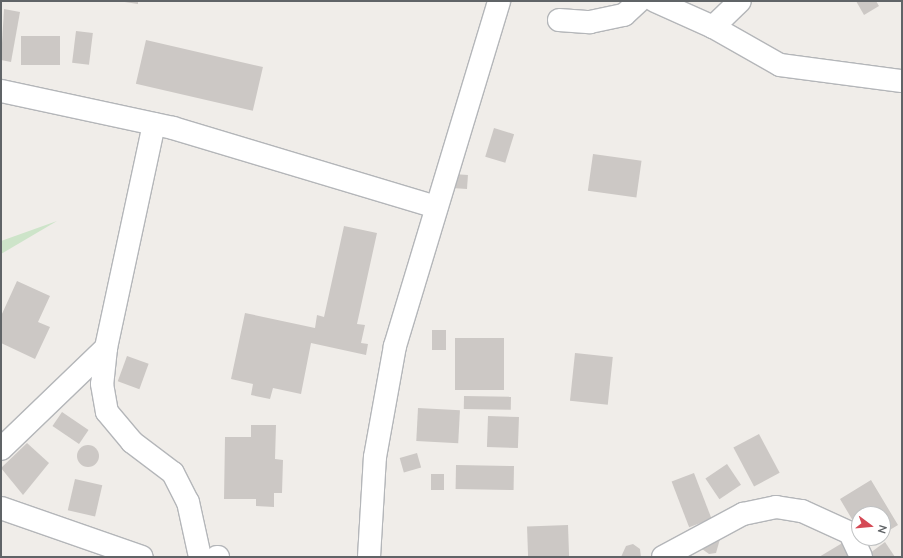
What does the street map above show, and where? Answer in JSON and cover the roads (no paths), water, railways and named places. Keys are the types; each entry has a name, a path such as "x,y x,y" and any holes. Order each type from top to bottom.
{"street":[{"path":"369,557 375,457 395,346 499,1"},
{"path":"559,20 590,22 624,15 639,1"},
{"path":"655,1 712,27 780,65 902,81"},
{"path":"712,27 740,1"},
{"path":"1,91 154,124 436,207"},
{"path":"154,124 106,348 102,384 107,412 132,442 173,473 188,502 200,557"},
{"path":"1,449 106,348"},
{"path":"663,557 743,514 776,507 802,511 850,532 861,557"},
{"path":"1,508 142,557"}]}
